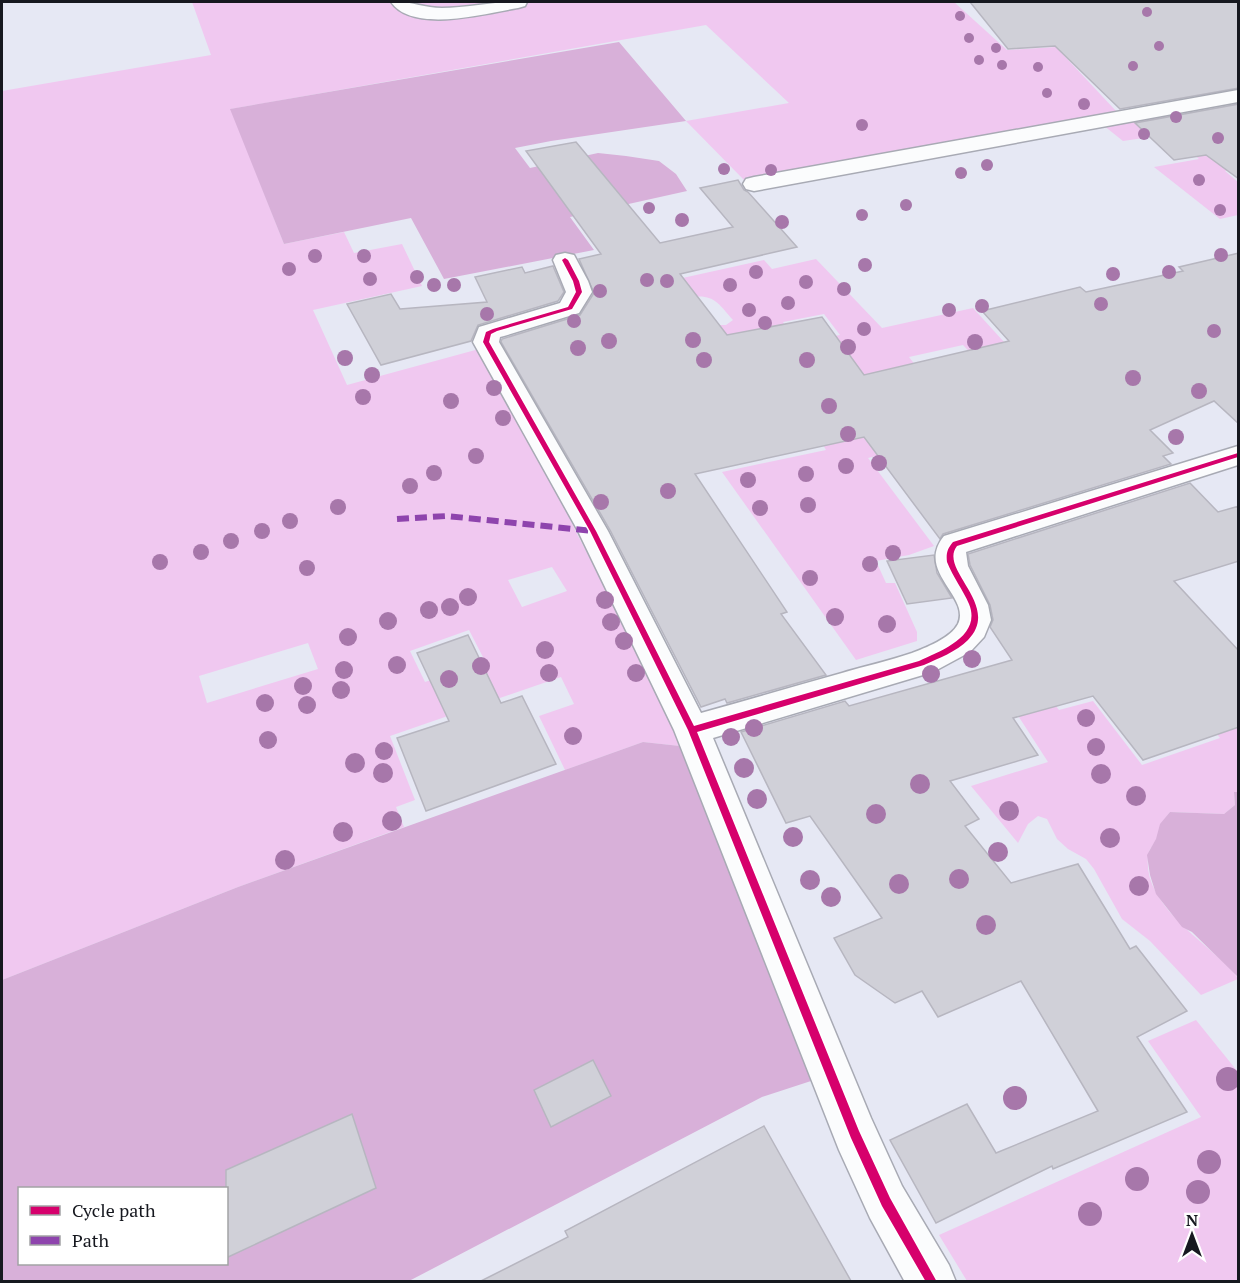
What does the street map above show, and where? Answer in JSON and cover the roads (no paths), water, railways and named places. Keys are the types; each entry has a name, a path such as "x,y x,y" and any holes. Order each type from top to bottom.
{"street":[{"path":"400,2 411,10 428,14 447,14 518,2"},
{"path":"754,184 1239,96"},
{"path":"565,260 579,292 570,308 495,330 488,333 486,342 593,531 692,730 855,1134 886,1202 932,1281"},
{"path":"692,730 921,663 962,641 972,631 975,619 973,608 950,561 951,549 955,544 1239,455"}]}
